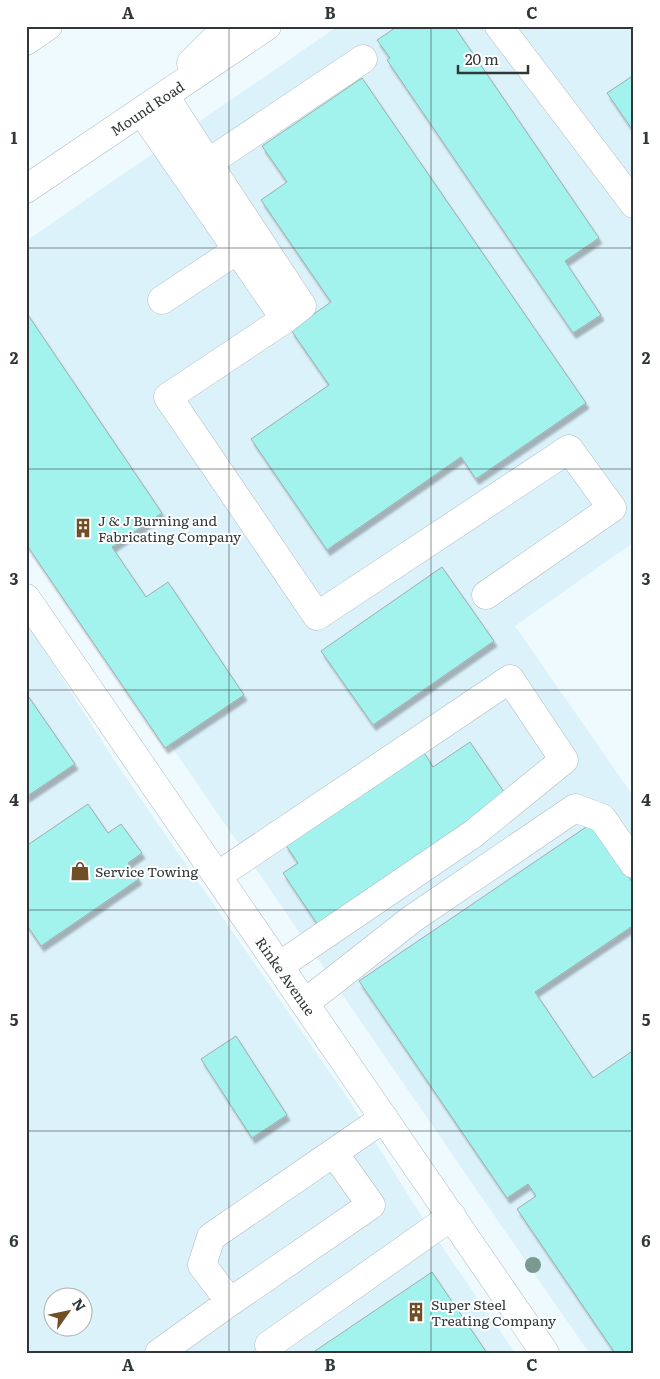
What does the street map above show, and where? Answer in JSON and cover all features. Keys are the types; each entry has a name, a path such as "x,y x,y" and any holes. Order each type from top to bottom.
{"street":[{"path":"228,26 142,112 285,319"},
{"name":"Mound Road","path":"26,189 267,26"},
{"path":"498,26 634,204"},
{"path":"208,163 363,59"},
{"path":"165,96 302,306 168,397 317,616 570,449 612,508 486,595"},
{"path":"162,300 237,250"},
{"name":"Rinke Avenue","path":"26,598 546,1353"},
{"path":"217,876 510,679 564,760 473,834 279,966"},
{"path":"305,1003 412,919 575,808 602,818 634,864"},
{"path":"230,1302 202,1265 211,1237 384,1118"},
{"path":"159,1353 371,1205 334,1153"},
{"path":"269,1345 452,1216"}],"shaded area":[{"path":"338,26 634,26 634,542 515,626 634,797 634,1353 589,1353 26,535 26,241"},
{"path":"26,621 116,763 349,1100 422,1217 515,1353 26,1353"}],"building":[{"path":"398,26 454,26 599,238 565,261 601,315 573,333 387,60 390,58 377,40"},
{"path":"634,75 634,132 607,93"},
{"path":"362,78 586,403 476,479 461,457 327,550 251,439 329,385 291,330 331,302 261,200 287,182 262,146"},
{"name":"J & J Burning and Fabricating Company","path":"26,312 162,513 112,547 146,597 168,582 244,695 165,748 26,544"},
{"path":"442,567 494,641 373,725 321,651"},
{"path":"26,693 75,764 26,797"},
{"path":"470,742 508,798 318,925 283,873 298,863 285,844 423,751 433,767"},
{"name":"Service Towing","path":"88,804 108,833 121,824 142,853 128,863 139,879 41,946 26,924 26,846"},
{"path":"592,823 634,885 634,925 535,992 593,1078 634,1050 634,1353 615,1353 517,1209 536,1196 528,1184 507,1198 359,981"},
{"path":"236,1036 287,1115 252,1138 201,1059"},
{"name":"Super Steel Treating Company","path":"432,1272 487,1353 312,1353"}],"place":[{"name":"J & J Burning and Fabricating Company","path":"83,528"},
{"name":"Service Towing","path":"80,871"},
{"name":"Super Steel Treating Company","path":"416,1312"}]}
